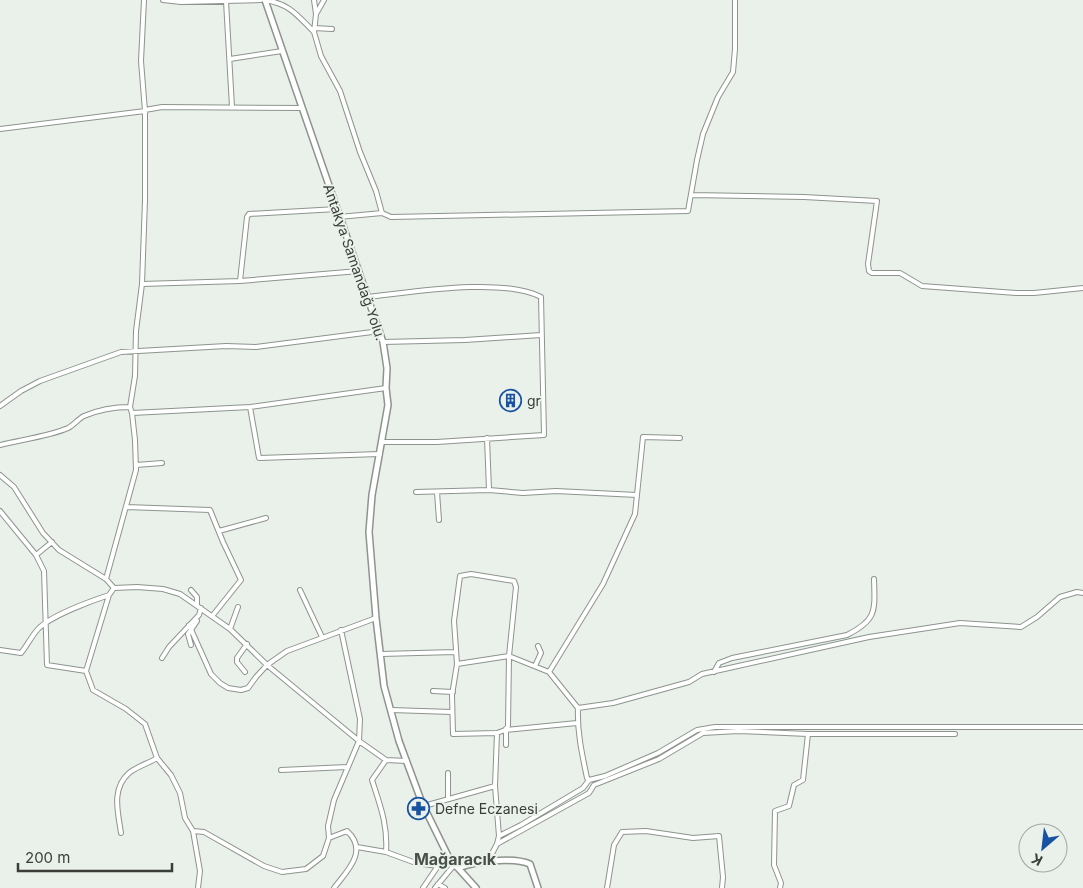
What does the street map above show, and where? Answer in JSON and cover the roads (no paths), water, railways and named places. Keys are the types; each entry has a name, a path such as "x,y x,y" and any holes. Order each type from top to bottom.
{"street":[{"path":"106,579 136,470 132,413 130,408 135,376 135,351 142,284 145,200 145,110 141,61 144,0"},
{"path":"162,0 181,2 261,0"},
{"path":"265,0 279,2 292,9 314,30 332,29"},
{"name":"Antakya Samandağ Yolu.","path":"265,0 383,342 387,368 386,388 388,405 372,495 369,532 384,686 399,741 424,806 455,864 476,888"},
{"path":"314,0 316,14 314,30 321,56 340,91 382,213"},
{"path":"316,14 324,0"},
{"path":"339,217 382,213 391,217 688,211 696,160 703,134 718,97 733,72 735,0"},
{"path":"226,1 232,108"},
{"path":"230,59 282,51"},
{"path":"0,130 162,107 302,108"},
{"path":"692,195 804,197 877,201 868,264 869,271 900,273 922,286 1034,293 1083,288"},
{"path":"240,281 247,217 249,214 337,209"},
{"path":"142,284 240,281 359,272"},
{"path":"368,297 472,288 507,288 530,292 541,298 544,435 437,442 382,442"},
{"path":"0,406 21,391 40,381 121,352 226,346 256,347 380,331"},
{"path":"383,342 465,340 541,335"},
{"path":"132,413 250,407 386,388"},
{"path":"0,445 68,428 82,417 98,412 117,407 130,408"},
{"path":"250,407 259,458 380,454"},
{"path":"549,672 603,584 635,514 643,437 680,438"},
{"path":"486,438 489,490"},
{"path":"136,465 162,463"},
{"path":"0,474 14,487 43,533 59,550 106,579 114,588"},
{"path":"416,492 489,490 523,493 556,491 637,495"},
{"path":"437,492 439,520"},
{"path":"126,507 210,510 241,580 213,615"},
{"path":"0,511 36,556 44,571 44,624 47,665 86,671"},
{"path":"219,531 266,518"},
{"path":"36,556 52,542"},
{"path":"506,746 505,730 508,726 508,656 516,587 514,581 471,574 460,576 454,621 457,664 453,692 453,734 498,733 505,730 577,723"},
{"path":"714,672 718,663 732,658 847,635 864,627 872,617 874,579"},
{"path":"114,588 109,595 86,671 93,690 126,709 145,724 157,758 170,775 180,793 185,818 193,831 200,871 198,888"},
{"path":"114,588 163,589 180,594 213,615 247,644 267,665 360,741 386,760 407,761"},
{"path":"191,590 197,597 199,606 198,614 188,634 191,645"},
{"path":"300,590 322,637"},
{"path":"578,708 613,703 689,682 702,674 869,637 960,623 1021,627 1037,617 1060,597 1076,592 1083,593"},
{"path":"0,650 21,653 44,624 91,601 109,595"},
{"path":"230,629 238,607"},
{"path":"191,628 211,674 228,688 242,690 248,688 267,665 287,651 376,618"},
{"path":"162,658 169,647 197,621"},
{"path":"193,831 204,832 264,866 282,872 306,869 323,856 334,800 360,741 360,719 341,630"},
{"path":"245,672 237,662 237,658 247,644"},
{"path":"535,666 541,652 538,646"},
{"path":"381,654 455,652"},
{"path":"457,664 508,656 549,672 578,708 579,740 587,778 594,785"},
{"path":"433,691 453,692"},
{"path":"391,710 452,712"},
{"path":"499,836 583,788 589,780 605,776 658,753 698,730 715,727 1083,727"},
{"path":"497,844 589,793 594,785 659,759 703,734 738,731 808,734 955,734"},
{"path":"488,861 499,836 495,786 498,733"},
{"path":"780,888 781,883 774,865 775,810 789,806 794,785 802,780 808,734"},
{"path":"121,833 117,791 129,773 157,758"},
{"path":"386,760 372,780 386,823 386,852"},
{"path":"281,770 347,767"},
{"path":"448,773 448,799"},
{"path":"424,806 495,786"},
{"path":"328,838 347,831 352,835 357,848 356,856 350,868 334,888"},
{"path":"606,888 614,844 622,832 646,832 693,838 719,836 724,877 722,888"},
{"path":"357,848 386,852 416,863 438,866 488,861 524,862 530,864 538,888"},
{"path":"435,888 455,864"},
{"path":"423,888 438,866"},
{"path":"438,884 445,888"}],"place":[{"name":"gr","path":"511,400"},
{"name":"Defne Eczanesi","path":"419,808"}],"district":[{"name":"Mağaracık","path":"455,859"}]}
